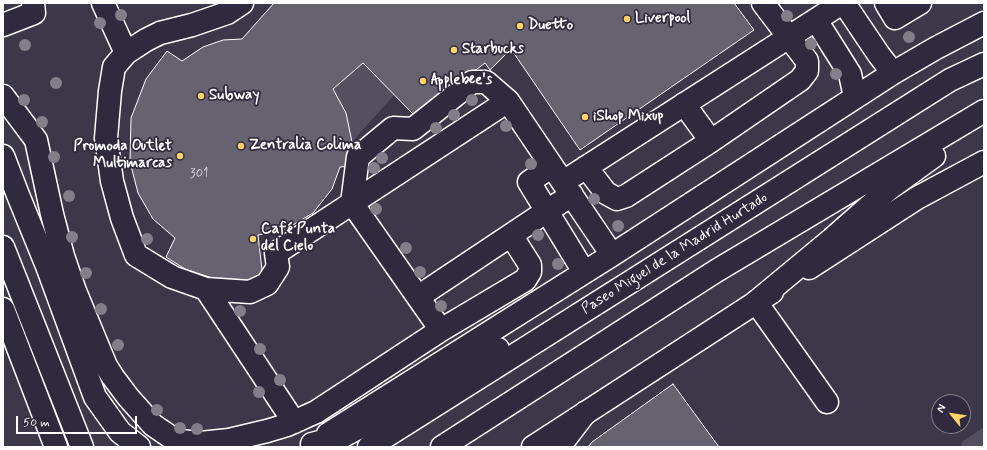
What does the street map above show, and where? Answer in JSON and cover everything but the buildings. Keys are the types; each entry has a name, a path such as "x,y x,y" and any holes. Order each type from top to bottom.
{"main road":[{"path":"3,25 34,13 33,3"},
{"path":"103,3 126,52"},
{"path":"242,3 227,13 192,25 160,33 146,40 126,52 114,68 110,91 106,138 112,181 122,218 136,255 172,277 206,289 250,292 267,284 278,267 276,253 508,101"},
{"path":"584,272 529,182 562,181 843,3 892,73"},
{"path":"886,3 896,18 920,3"},
{"path":"586,167 606,193 617,199 626,196 711,141 800,80 807,71 807,61 788,38 768,5"},
{"path":"816,20 850,74 855,97"},
{"path":"310,445 612,255 892,73 984,23"},
{"name":"Paseo Miguel de la Madrid Hurtado","path":"369,447 943,84 984,64"},
{"path":"441,330 352,203 358,157 393,128 413,129 472,82 486,82 508,101 612,255"},
{"path":"3,96 36,140 63,256 75,291 106,366 128,397 153,425 172,438 187,442 200,443 229,440 267,431 294,422 316,412 441,330 525,280 530,272 530,265 511,235"},
{"path":"684,104 711,141"},
{"path":"442,447 716,271 984,112"},
{"path":"756,302 890,188 984,118"},
{"path":"413,129 427,154"},
{"path":"3,156 47,266 95,398 120,432 139,447"},
{"path":"533,447 917,198 984,162"},
{"path":"418,297 547,211 562,181"},
{"path":"3,247 82,447"},
{"path":"310,445 343,436 416,397 503,345 626,285"},
{"path":"206,289 294,422"},
{"path":"756,302 827,402"},
{"path":"3,308 56,447"},
{"path":"3,344 42,447"},
{"path":"559,447 585,413"}],"shaded area":[{"path":"363,63 394,95 352,142 346,113 333,89"},
{"path":"984,427 984,447 961,447 962,442"}],"place":[{"name":"Liverpool","path":"627,19"},
{"name":"Duetto","path":"520,26"},
{"name":"Starbucks","path":"454,50"},
{"name":"Applebee's","path":"423,81"},
{"name":"Subway","path":"201,96"},
{"name":"iShop Mixup","path":"585,117"},
{"name":"Zentralia Colima","path":"241,146"},
{"name":"Promoda Outlet Multimarcas","path":"180,156"},
{"name":"Café Punta del Cielo","path":"253,239"}]}
